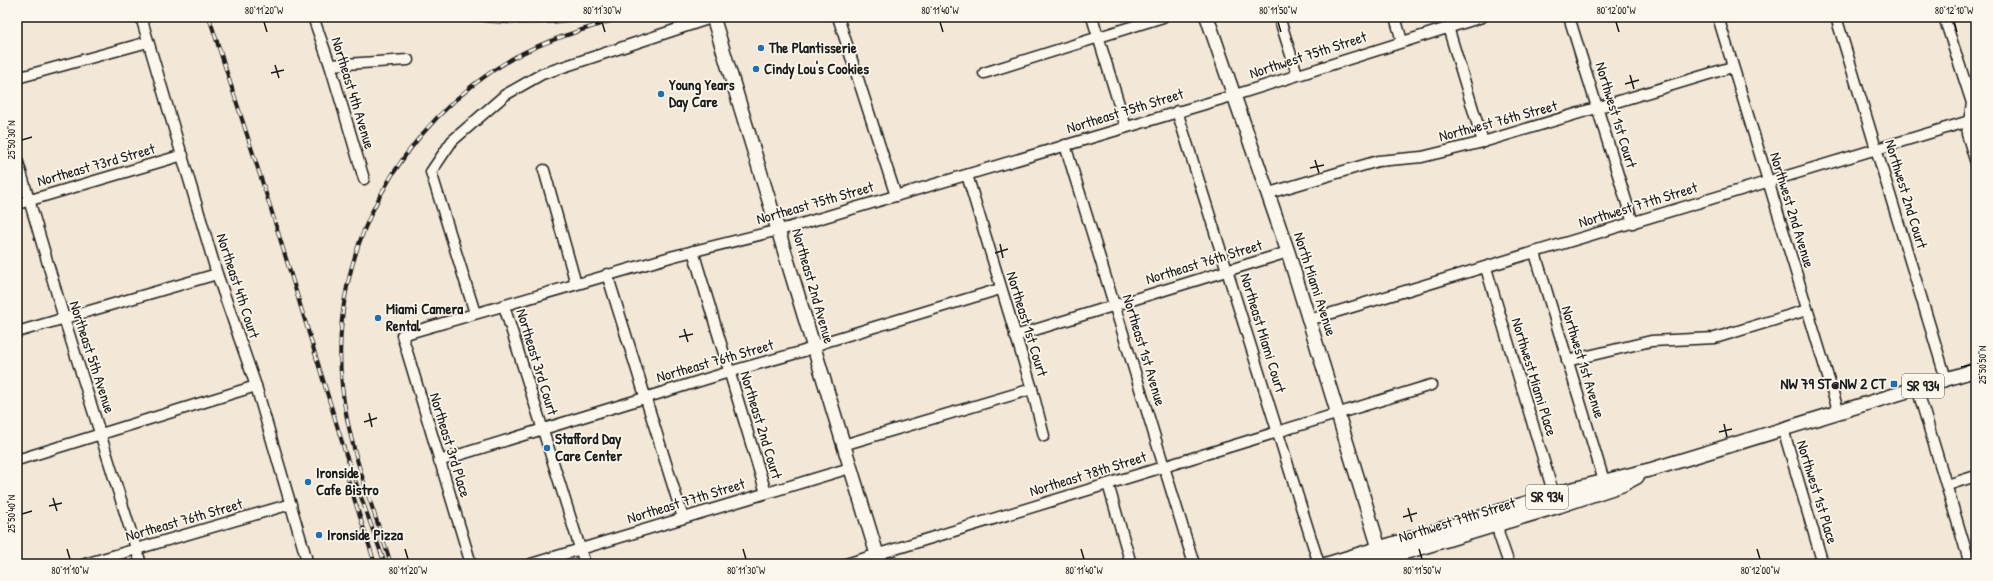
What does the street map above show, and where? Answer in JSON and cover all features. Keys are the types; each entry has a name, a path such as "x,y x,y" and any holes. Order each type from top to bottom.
{"main road":[{"name":"Northeast 2nd Avenue","path":"714,17 850,468 879,559"},
{"name":"North Miami Avenue","path":"1207,17 1235,94 1288,252 1382,557"},
{"name":"Northwest 79th Street","path":"1382,557 1554,495 1653,469 1976,370"},
{"name":"Northwest 79th Street","path":"1382,557 1498,525 1622,485 1653,469"},
{"path":"1498,525 1505,518 1554,495"},
{"path":"1367,564 1382,557"},
{"name":"SR 934","path":"1328,564 1382,557"}],"street":[{"name":"Northeast 4th Court","path":"140,17 183,156 217,274 256,386 308,564"},
{"name":"Northeast 4th Avenue","path":"313,17 330,65 364,179"},
{"path":"475,313 431,172 452,141 505,94 542,74 714,17"},
{"path":"838,17 896,196"},
{"path":"1092,17 1126,127"},
{"path":"984,73 1163,17"},
{"path":"1279,17 1297,74"},
{"path":"1395,17 1402,41"},
{"name":"Northwest 75th Street","path":"1235,94 1482,17"},
{"name":"Northwest 1st Court","path":"1569,17 1633,223"},
{"name":"Northwest 2nd Avenue","path":"1718,17 1732,67 1839,413"},
{"name":"Northwest 2nd Court","path":"1836,17 1946,379"},
{"path":"1944,17 1972,103 1973,120 1967,134 1976,163"},
{"path":"1448,27 1483,142"},
{"path":"17,78 148,42"},
{"path":"330,65 408,60"},
{"name":"Northwest 76th Street","path":"1268,192 1378,161 1422,157 1483,142 1732,67"},
{"name":"Northeast 75th Street","path":"402,335 504,306 607,274 779,230 1235,94"},
{"name":"Northeast Miami Court","path":"1178,111 1319,564"},
{"name":"Northwest 77th Street","path":"1309,320 1486,268 1876,148 1973,120"},
{"name":"Northeast 1st Avenue","path":"1065,145 1194,564"},
{"name":"Northeast 73rd Street","path":"17,204 183,156"},
{"name":"Northeast 5th Avenue","path":"17,159 64,318 140,564"},
{"path":"544,170 576,284"},
{"name":"Northeast 1st Court","path":"967,175 1000,288 1032,389 1044,436"},
{"name":"Northeast 2nd Court","path":"693,251 766,493"},
{"name":"Northeast 76th Street","path":"1015,336 1288,252"},
{"name":"Northwest 1st Avenue","path":"1535,253 1604,481"},
{"name":"Northwest Miami Place","path":"1486,268 1554,495"},
{"path":"17,332 217,274"},
{"path":"607,274 683,518"},
{"name":"Northeast 76th Street","path":"439,461 814,347 1000,288"},
{"name":"Northeast 3rd Court","path":"504,306 585,564"},
{"path":"1567,361 1651,341 1715,338 1807,310"},
{"name":"Northeast 3rd Place","path":"402,335 439,461 472,564"},
{"name":"Northeast 78th Street","path":"846,564 879,559 1164,466 1431,385"},
{"path":"17,460 256,386"},
{"path":"1917,388 1970,564"},
{"path":"843,445 1032,389"},
{"name":"Northwest 1st Place","path":"1783,429 1823,564"},
{"name":"Northeast 77th Street","path":"531,564 850,468"},
{"path":"1947,485 1976,476"},
{"path":"1108,484 1131,564"},
{"name":"Northeast 76th Street","path":"85,564 291,504"},
{"path":"1498,525 1499,535 1509,564"}],"railway":[{"path":"209,17 270,206 346,455 385,564"},
{"path":"461,17 525,23 572,20 588,17"},
{"path":"391,564 355,454 345,409 342,386 341,336 347,288 360,241 380,196 406,155 437,118 474,85 515,57 541,45 622,17"},
{"path":"346,473 375,564"}],"place":[{"name":"The Plantisserie","path":"761,48"},
{"name":"Cindy Lou's Cookies","path":"756,69"},
{"name":"Young Years Day Care","path":"661,94"},
{"name":"Miami Camera Rental","path":"378,318"},
{"name":"NW 79 ST@NW 2 CT","path":"1894,384"},
{"name":"Stafford Day Care Center","path":"547,448"},
{"name":"Ironside Cafe Bistro","path":"308,482"},
{"name":"Ironside Pizza","path":"319,535"}]}
